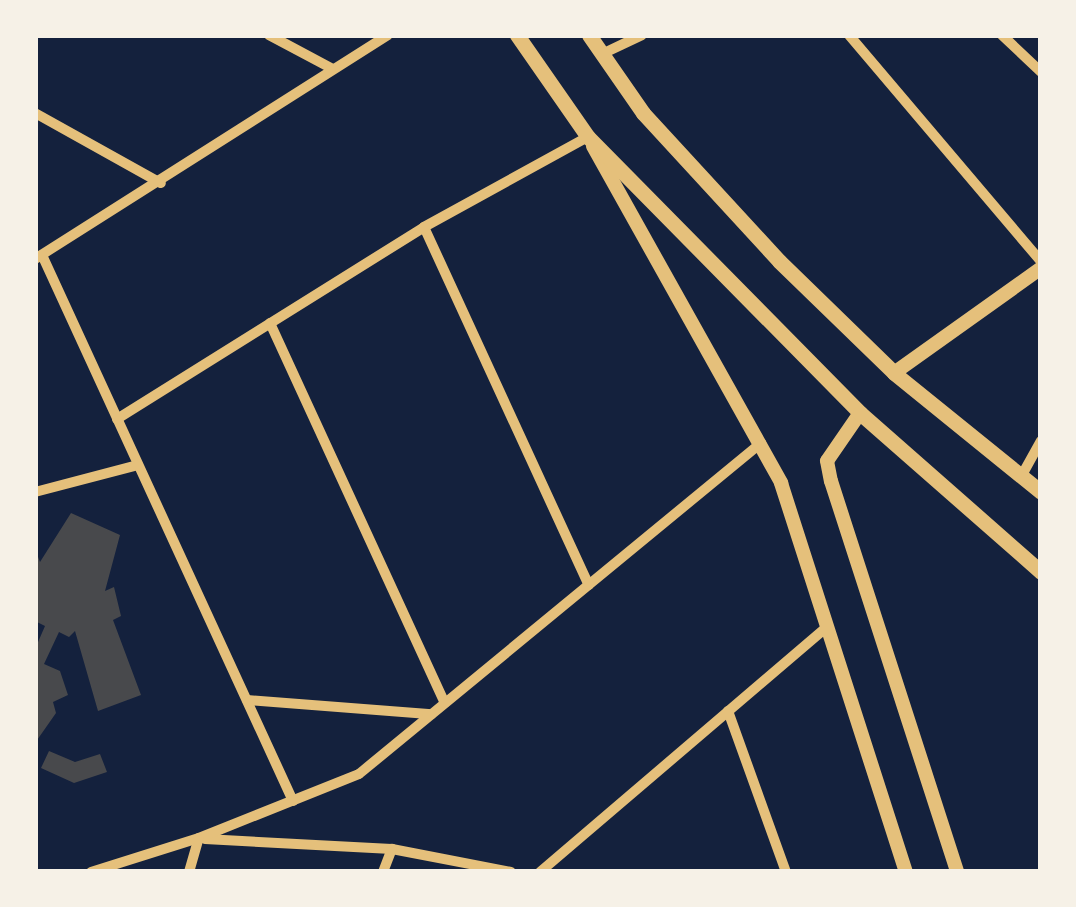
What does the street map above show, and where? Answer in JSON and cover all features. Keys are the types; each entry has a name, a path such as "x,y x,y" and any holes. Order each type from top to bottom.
{"main road":[{"path":"517,35 588,137 860,413 1041,572"},
{"path":"589,35 642,113 894,372 1041,492"}],"street":[{"path":"269,35 333,70"},
{"path":"293,801 38,257 388,35"},
{"path":"602,54 642,35"},
{"path":"849,35 1039,270 894,372"},
{"path":"1002,35 1041,72"},
{"path":"35,113 161,182"},
{"path":"117,419 424,227 588,137 781,483 906,872"},
{"path":"424,227 589,585"},
{"path":"270,323 446,703"},
{"path":"860,413 827,461 831,481 957,872"},
{"path":"1022,475 1041,442"},
{"path":"91,872 199,838 360,774 761,443"},
{"path":"35,492 138,465"},
{"path":"540,872 827,627"},
{"path":"246,700 432,714"},
{"path":"728,711 786,872"},
{"path":"199,838 392,850 511,872"},
{"path":"189,872 199,838"},
{"path":"383,872 392,850"}],"building":[{"path":"71,513 120,535 105,591 114,587 121,616 113,620 141,695 98,711 75,631 69,637 59,632 44,664 60,671 68,695 53,702 56,713 35,743 35,649 45,626 35,621 35,549 40,562"},
{"path":"49,751 75,762 100,754 107,772 74,783 41,768"}]}
